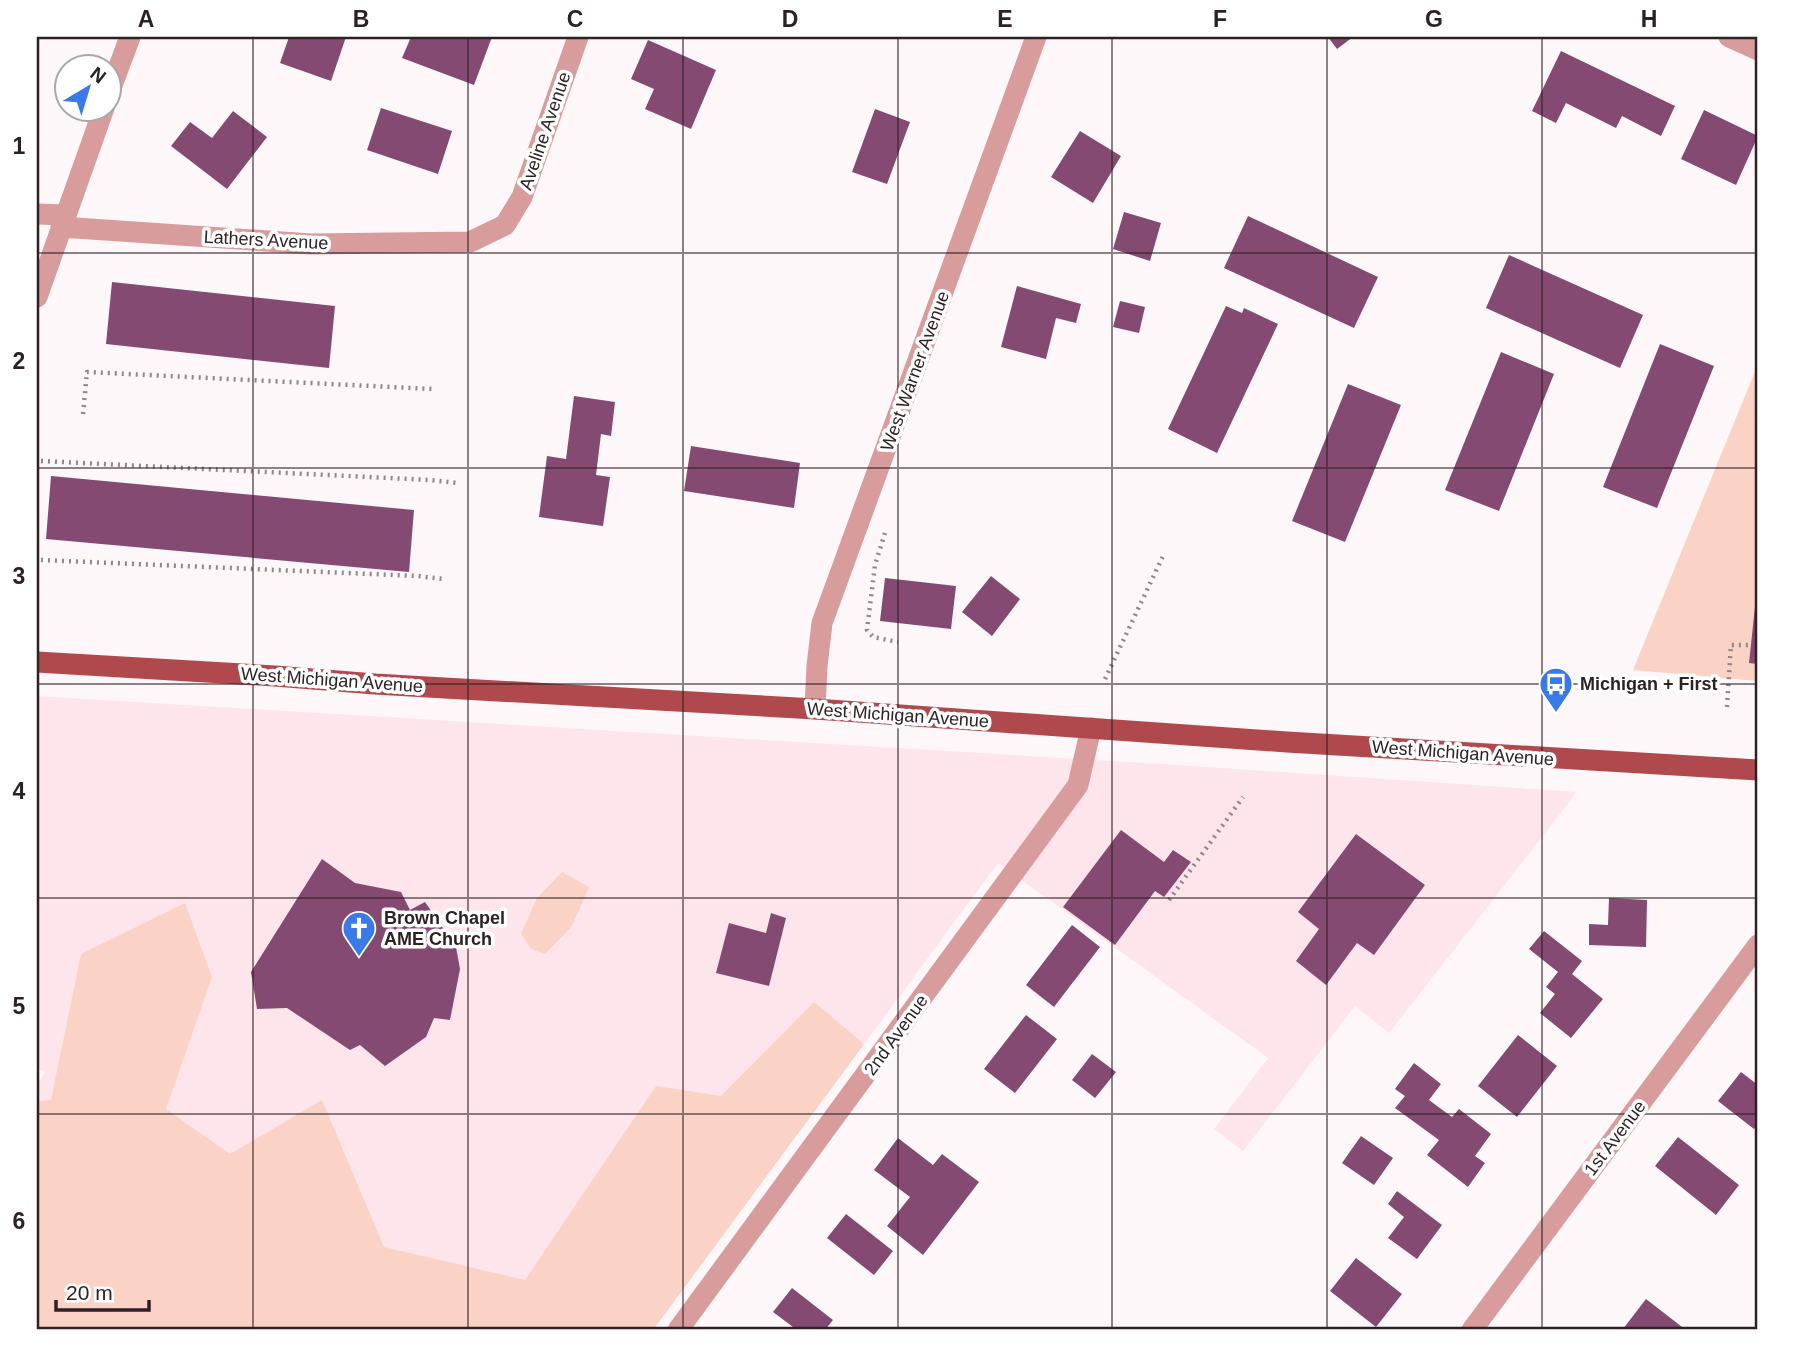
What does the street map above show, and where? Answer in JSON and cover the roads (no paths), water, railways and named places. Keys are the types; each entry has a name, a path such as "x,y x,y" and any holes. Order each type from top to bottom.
{"main road":[{"name":"West Michigan Avenue","path":"37,662 1758,770"}],"street":[{"path":"122,58 130,37"},
{"name":"Aveline Avenue","path":"470,242 505,225 522,197 578,37"},
{"name":"West Warner Avenue","path":"815,709 822,623 1036,37"},
{"path":"1729,37 1758,50"},
{"path":"37,297 99,122"},
{"name":"Lathers Avenue","path":"37,214 64,221 311,244 470,242"},
{"name":"2nd Avenue","path":"678,1330 1078,785 1091,728"},
{"name":"1st Avenue","path":"1472,1330 1758,945"}],"place":[{"name":"Michigan + First","path":"1556,714"},
{"name":"Brown Chapel AME Church","path":"359,958"}]}
